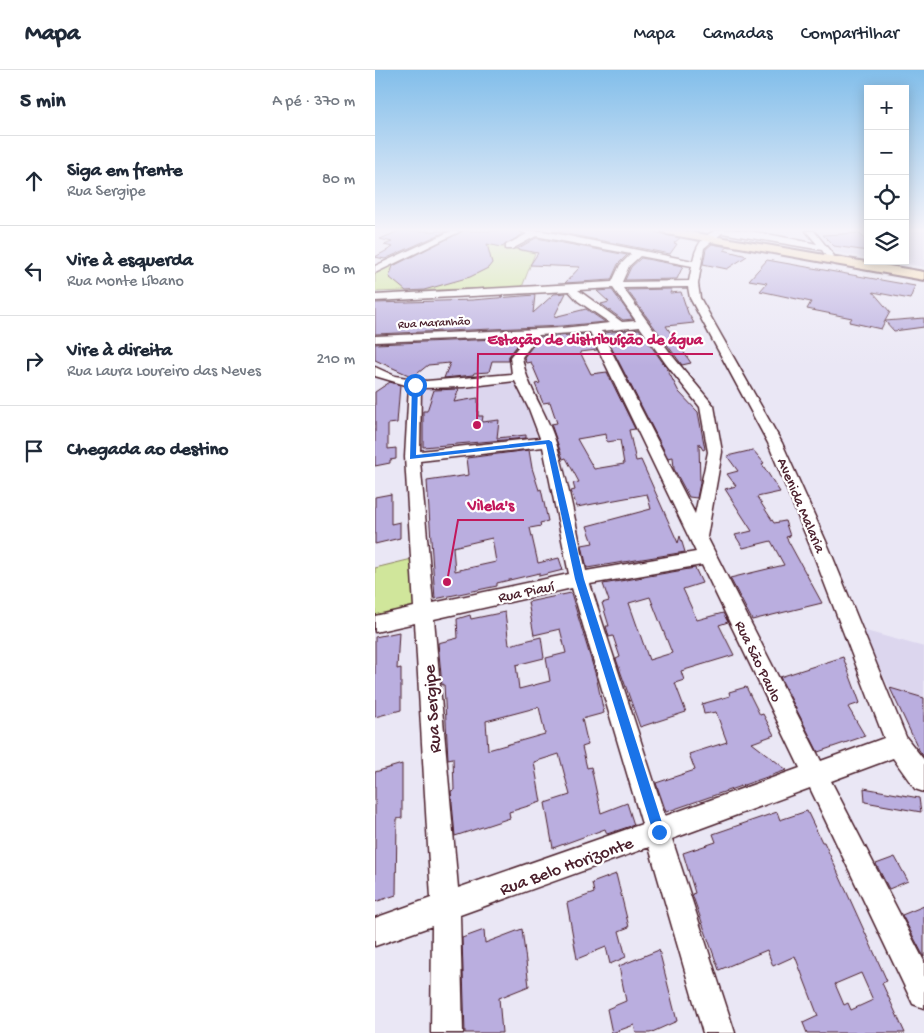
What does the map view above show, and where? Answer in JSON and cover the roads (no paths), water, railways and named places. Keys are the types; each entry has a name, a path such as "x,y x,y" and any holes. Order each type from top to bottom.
{"street":[{"path":"616,285 620,276"},
{"name":"Avenida Malaria","path":"694,276 695,298 775,443 820,548 898,745 924,780"},
{"path":"375,298 616,285 693,284"},
{"path":"616,285 645,323 670,361 707,406 715,452 698,538"},
{"path":"572,288 576,295 609,316 620,326"},
{"path":"375,294 438,291 461,294"},
{"name":"Rua Maranhão","path":"375,339 594,328 645,323"},
{"name":"Rua São Paulo","path":"594,328 924,994"},
{"path":"537,331 516,357 519,377 536,409 549,442 579,579 659,832 719,1033"},
{"path":"378,377 415,385 519,377"},
{"name":"Rua Sergipe","path":"415,385 412,458 446,908 447,1033"},
{"path":"412,458 549,442"},
{"name":"Rua Piauí","path":"375,624 579,579 707,556"},
{"name":"Rua Belo Horizonte","path":"375,932 659,832 814,773 898,745"}],"place":[{"name":"Estação de distribuíção de água","path":"477,425"},
{"name":"Vilela's","path":"447,582"}]}
